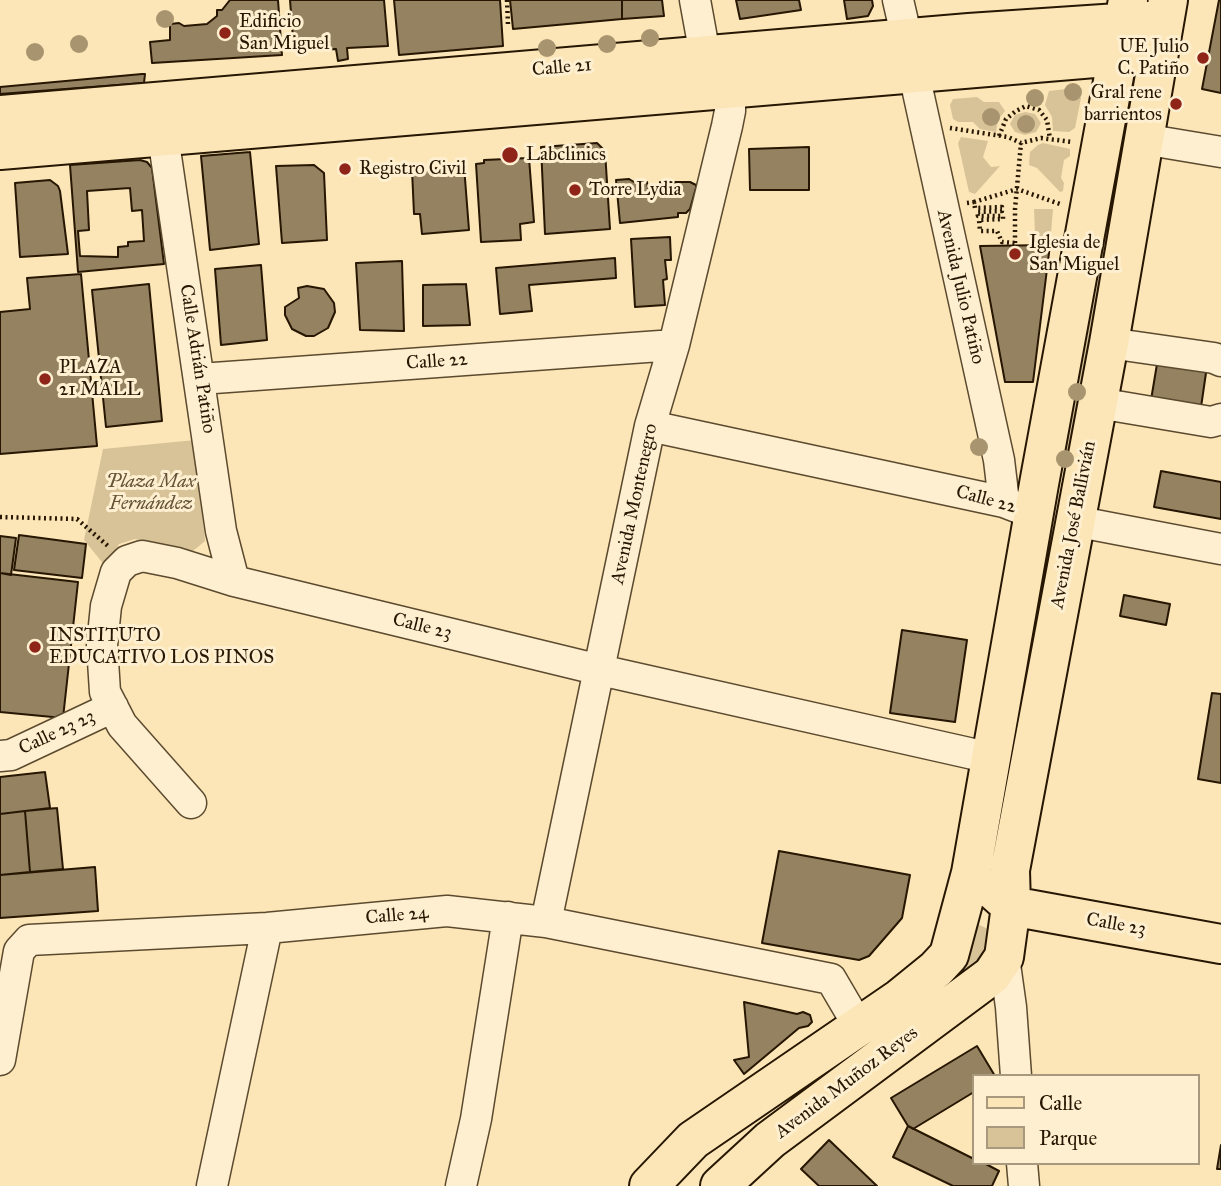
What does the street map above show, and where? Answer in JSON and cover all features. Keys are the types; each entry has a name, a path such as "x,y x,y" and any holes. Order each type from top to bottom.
{"main road":[{"name":"Calle 21","path":"0,115 162,119 730,88 910,56 1123,26 1163,25"},
{"name":"Avenida José Ballivián","path":"1004,957 1011,906 1010,870 1109,343 1163,25"},
{"name":"Avenida José Ballivián","path":"949,955 971,873 1010,652 1019,508 1123,26"},
{"name":"Calle 21","path":"0,149 162,119 705,55 910,56"},
{"path":"705,55 730,88"},
{"path":"1019,508 1074,521"},
{"path":"1010,652 1021,679 985,877 994,892 1011,906"},
{"name":"Calle 23","path":"1011,906 1221,944"},
{"name":"Avenida Muñoz Reyes","path":"649,1186 693,1140 899,999 949,955"},
{"path":"977,986 992,975 1004,957"},
{"name":"Avenida Muñoz Reyes","path":"720,1186 770,1140 977,986"},
{"path":"858,1025 878,1059"}],"street":[{"path":"695,0 705,55"},
{"name":"Avenida Julio Patiño","path":"898,0 999,460 1019,508"},
{"name":"Avenida Montenegro","path":"546,922 650,426 674,345 730,111 730,88"},
{"name":"Calle Adrián Patiño","path":"162,119 222,531 234,581"},
{"path":"1143,139 1221,152"},
{"path":"1109,343 1221,361"},
{"name":"Calle 22","path":"200,379 674,345"},
{"path":"1098,403 1211,422 1221,419"},
{"name":"Calle 22","path":"650,426 1019,508"},
{"path":"1074,521 1221,549"},
{"name":"Calle 23","path":"127,561 142,556 177,563 234,581 600,670 991,758"},
{"path":"127,561 116,572 106,606 102,645 106,692 122,725 191,803"},
{"name":"Calle 23 23","path":"0,756 11,755 113,707"},
{"name":"Calle 24","path":"0,1060 19,951 30,940 267,928 447,911 546,922 831,979 858,1025"},
{"path":"461,1186 476,1119 508,917"},
{"path":"212,1186 267,928"},
{"path":"1004,957 1016,1074"},
{"path":"977,986 997,992 1011,1007"},
{"path":"1022,1165 1024,1186"}],"path":[{"path":"507,0 508,25"},
{"path":"1025,93 1026,106"},
{"path":"999,136 1006,119 1026,106 1039,110 1047,120 1050,139"},
{"path":"948,128 999,136 1021,143 1041,138 1079,143"},
{"path":"1021,143 1017,189 1015,244 1002,242 997,231 980,231 979,220 1003,219 1003,216 978,216 977,212 1002,211 1002,207 974,205 1017,189 1067,206"},
{"path":"0,517 77,519 127,561"}],"green space":[{"path":"1074,88 1081,98 1075,128 1069,132 1053,131 1052,117 1045,105 1049,91"},
{"path":"977,97 984,102 999,102 1005,111 998,120 996,132 980,129 973,122 958,122 953,119 950,105 953,99"},
{"path":"1025,112 1035,114 1041,123 1036,132 1025,135 1015,132 1010,124 1015,115"},
{"path":"961,137 988,141 983,157 991,167 1000,166 975,194 969,192 958,143"},
{"path":"1043,143 1070,149 1070,156 1064,160 1061,178 1064,183 1063,191 1060,192 1037,168 1029,165 1030,152"},
{"path":"1112,195 1116,198 1069,466 1062,468 1058,467 1108,197"},
{"path":"1034,209 1053,209 1050,245 1029,245 1035,234"},
{"name":"Plaza Max Fernández","path":"195,440 205,541 193,551 135,539 119,544 106,567 84,540 103,449"},
{"path":"1052,531 1056,534 1032,669 1027,650 1049,533"},
{"path":"971,921 990,930 985,956 952,987 946,980"}],"building":[{"name":"Edificio San Miguel","path":"230,0 278,0 282,55 152,63 150,42 170,40 170,24 207,24 217,16 217,10 222,10"},
{"name":"Edificio San Miguel","path":"290,0 384,0 388,46 347,48 348,59 338,61 336,49 294,51"},
{"path":"394,0 500,0 503,46 399,55"},
{"path":"510,0 622,0 622,19 513,29"},
{"path":"622,0 662,0 664,16 622,19"},
{"path":"736,0 799,0 801,10 740,19"},
{"path":"844,0 872,0 873,6 868,16 847,19"},
{"path":"1221,0 1221,93 1202,89"},
{"path":"145,74 144,83 0,94 0,87"},
{"name":"Torre Lydia","path":"597,143 605,151 610,229 545,234 541,147"},
{"path":"809,147 809,190 750,190 749,149"},
{"path":"250,152 259,244 210,250 201,156"},
{"path":"529,158 534,222 520,224 521,240 481,242 476,164 484,163 484,160"},
{"path":"140,160 147,162 152,168 164,264 78,272 70,165"},
{"path":"314,165 324,173 327,240 282,243 276,166"},
{"path":"464,166 469,230 422,234 420,214 414,214 412,170"},
{"path":"629,179 634,182 647,182 648,188 660,192 660,182 690,182 696,185 696,188 690,209 686,213 678,213 678,217 620,223 616,180"},
{"path":"50,180 60,191 68,254 20,257 15,183"},
{"path":"130,188 132,211 142,210 144,241 128,242 128,246 118,247 118,257 80,256 78,231 89,230 87,191"},
{"path":"670,237 671,260 665,260 667,279 663,280 665,305 635,307 631,239"},
{"name":"Iglesia de San Miguel","path":"1050,245 1033,382 1005,382 980,246"},
{"path":"615,258 616,278 529,285 532,311 500,314 496,268"},
{"path":"402,261 404,331 360,330 356,263"},
{"path":"261,265 267,340 221,345 215,269"},
{"name":"PLAZA 21 MALL","path":"81,274 97,446 0,454 0,312 30,309 27,278"},
{"path":"149,284 162,421 106,427 92,290"},
{"path":"466,284 470,325 423,326 423,285"},
{"path":"307,286 324,289 334,303 335,312 328,328 314,336 306,336 292,329 285,315 285,307 299,298 298,288"},
{"path":"1158,358 1207,366 1200,414 1150,406"},
{"path":"1161,471 1221,482 1221,519 1154,507"},
{"path":"19,535 86,544 82,578 14,570"},
{"path":"0,536 16,538 11,575 0,573"},
{"name":"INSTITUTO EDUCATIVO LOS PINOS","path":"0,573 78,582 63,718 0,712"},
{"path":"1124,595 1170,604 1166,625 1120,616"},
{"path":"902,630 967,640 955,722 890,713"},
{"path":"1212,693 1221,694 1221,783 1198,779"},
{"path":"45,772 50,808 0,814 0,777"},
{"path":"57,808 63,869 30,872 25,811"},
{"path":"25,811 30,872 0,875 0,814"},
{"path":"779,851 910,875 902,918 869,956 859,960 762,943"},
{"path":"95,867 98,911 0,918 0,875"},
{"path":"744,1002 797,1014 803,1012 810,1015 812,1022 799,1028 744,1074 734,1060 749,1057"},
{"path":"977,1046 994,1074 972,1074 972,1093 913,1129 908,1126 891,1098"},
{"path":"908,1126 972,1158 972,1165 988,1165 999,1171 992,1186 953,1186 893,1157"},
{"path":"829,1140 877,1186 819,1186 801,1169"},
{"path":"1221,1145 1221,1169 1217,1169"}],"place":[{"name":"Edificio San Miguel","path":"225,33"},
{"name":"UE Julio C. Patiño","path":"1203,58"},
{"name":"Gral rene barrientos","path":"1176,104"},
{"name":"Labclinics","path":"510,155"},
{"name":"Registro Civil","path":"345,169"},
{"name":"Torre Lydia","path":"575,190"},
{"name":"Iglesia de San Miguel","path":"1015,254"},
{"name":"PLAZA 21 MALL","path":"45,379"},
{"name":"INSTITUTO EDUCATIVO LOS PINOS","path":"35,647"}]}
